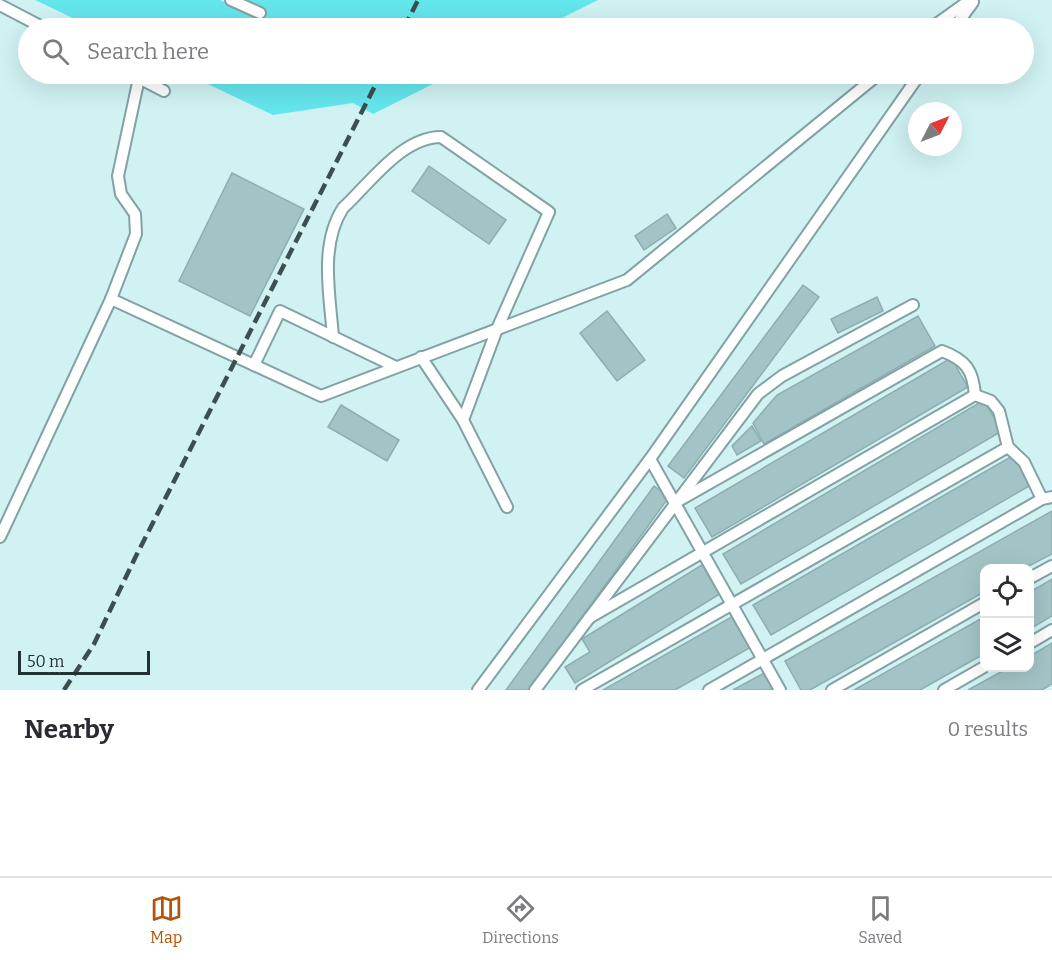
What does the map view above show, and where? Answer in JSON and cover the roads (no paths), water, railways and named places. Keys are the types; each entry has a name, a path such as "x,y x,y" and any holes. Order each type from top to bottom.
{"lane":[{"path":"231,0 260,13"},
{"path":"946,18 973,0"},
{"path":"961,18 973,0"},
{"path":"0,5 25,18"},
{"path":"0,537 111,299 137,224 135,214 121,194 118,176 134,84"},
{"path":"150,84 164,91"},
{"path":"111,299 321,396 627,280 867,84"},
{"path":"478,690 650,459 913,84"},
{"path":"333,337 328,278 329,252 337,217 343,208 408,146 427,137 441,137 549,212 497,329 463,420"},
{"path":"535,690 751,403 767,387 913,305"},
{"path":"254,365 280,311 396,367"},
{"path":"675,504 942,351 958,357 968,366 975,395"},
{"path":"421,357 463,420 507,507"},
{"path":"709,690 1047,498 1024,462 1008,447 999,411 991,401 975,395"},
{"path":"589,618 975,395"},
{"path":"582,690 1008,447"},
{"path":"650,459 780,690"},
{"path":"1034,575 1052,566"},
{"path":"832,690 980,605"},
{"path":"1034,640 1052,630"},
{"path":"944,690 980,669"}],"railway":[{"path":"409,18 418,0"},
{"path":"64,690 94,644 135,558 376,84"}]}
